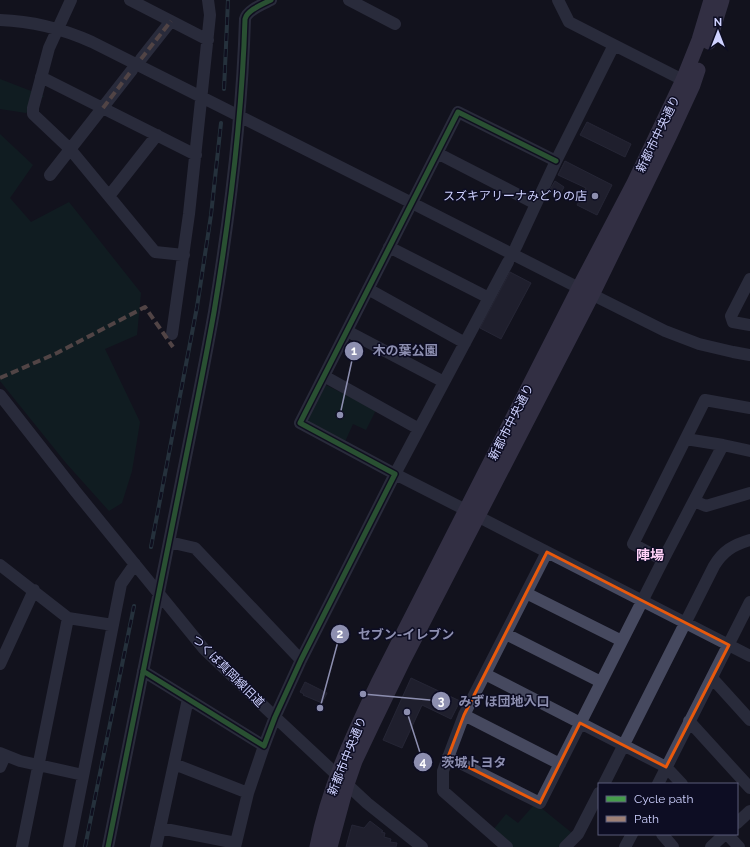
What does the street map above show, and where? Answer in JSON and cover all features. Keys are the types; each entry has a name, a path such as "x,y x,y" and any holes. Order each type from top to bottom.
{"main road":[{"name":"新都市中央通り","path":"585,291 683,80 699,40 711,0"},
{"name":"新都市中央通り","path":"317,847 320,830 342,780 355,761 472,513 585,291 657,163 692,85 722,0"},
{"name":"新都市中央通り","path":"330,847 342,780"}],"street":[{"path":"71,0 49,48 32,108 33,114 70,149 155,252 184,255"},
{"path":"130,0 208,40"},
{"path":"172,334 184,255 196,155 210,15 208,0"},
{"path":"108,847 204,370 214,312 234,170 246,16 248,12 271,0"},
{"path":"349,0 395,24"},
{"path":"558,0 569,22 683,80"},
{"path":"0,20 24,22 58,29 92,42 665,331 717,349 750,355"},
{"path":"141,59 171,21"},
{"path":"516,247 556,161 614,45"},
{"path":"50,175 132,70"},
{"path":"41,77 196,155"},
{"path":"556,161 458,112 300,423 395,474 750,656"},
{"path":"109,196 157,135"},
{"path":"437,153 536,204"},
{"path":"389,247 489,298"},
{"path":"160,828 235,845 248,793 264,746 275,717 301,660 395,474 508,262"},
{"path":"749,281 731,316 734,322 750,325"},
{"path":"368,289 465,343"},
{"path":"347,330 444,382"},
{"path":"324,376 419,429"},
{"name":"つくば真岡線旧道","path":"0,395 204,649 367,803 422,847"},
{"path":"663,560 633,544 705,400 750,408"},
{"path":"686,439 750,451"},
{"path":"448,757 540,803 723,445"},
{"path":"694,501 706,506 750,493"},
{"path":"605,783 719,557 730,548 750,540"},
{"path":"169,542 195,548 301,660"},
{"path":"507,847 443,792 443,771 464,715 547,552"},
{"path":"68,847 121,584 135,564"},
{"path":"0,565 68,618 113,625"},
{"path":"1,659 34,590"},
{"path":"526,593 622,641"},
{"path":"658,783 750,602"},
{"path":"22,847 68,618"},
{"path":"506,634 601,682"},
{"path":"143,671 264,746"},
{"path":"485,674 666,767 681,783"},
{"path":"712,678 750,720"},
{"path":"156,847 188,699"},
{"path":"464,715 560,764"},
{"path":"689,721 750,788"},
{"path":"0,768 3,754 20,761 83,775"},
{"path":"174,764 248,793"},
{"path":"565,847 578,834 598,795"},
{"path":"738,822 750,811"},
{"path":"625,847 631,835"},
{"path":"663,835 673,847"},
{"path":"711,847 725,835"},
{"path":"727,835 739,847"}],"highlighted area":[{"path":"547,552 729,645 666,767 580,723 540,803 448,757 464,715"}],"green space":[{"path":"0,79 44,96 26,113 0,109"},
{"path":"0,134 33,165 10,198 31,222 69,202 141,293 137,335 105,349 140,422 132,471 122,503 109,511 66,463 0,381"},
{"path":"326,385 376,410 366,430 353,424 344,444 305,424"},
{"path":"534,805 540,807 572,833 558,847 512,847 493,830 506,814 518,823"}],"building":[{"path":"587,122 631,144 625,157 580,135"},
{"path":"565,161 612,185 597,215 577,205 586,188 558,175"},
{"path":"555,181 564,187 559,197 549,191"},
{"path":"510,272 531,283 501,339 480,328"},
{"path":"411,678 460,701 451,719 422,705 402,748 383,740"},
{"path":"305,682 327,693 322,703 303,695 304,694 300,692"},
{"path":"370,821 383,831 381,832 385,833 384,837 391,839 390,842 397,843 396,847 346,847 352,825 364,828"}],"railway":[{"path":"224,89 228,0"},
{"path":"151,547 197,307 211,215 221,123"},
{"path":"85,847 134,606"}],"marked path":[{"path":"141,59 171,21"},
{"path":"103,108 132,70"},
{"path":"0,378 57,353 145,307 173,347"}],"cycle path":[{"path":"108,847 214,312 225,239 238,129 245,19 252,10 271,0"},
{"path":"143,671 264,746 275,717 301,660 395,474 300,423 458,112 556,161"}],"place":[{"name":"スズキアリーナみどりの店","path":"595,196"},
{"name":"木の葉公園","path":"340,415"},
{"name":"みずほ団地入口","path":"363,694"},
{"name":"セブン-イレブン","path":"320,708"},
{"name":"茨城トヨタ","path":"407,712"}],"district":[{"name":"陣場","path":"650,555"}]}
